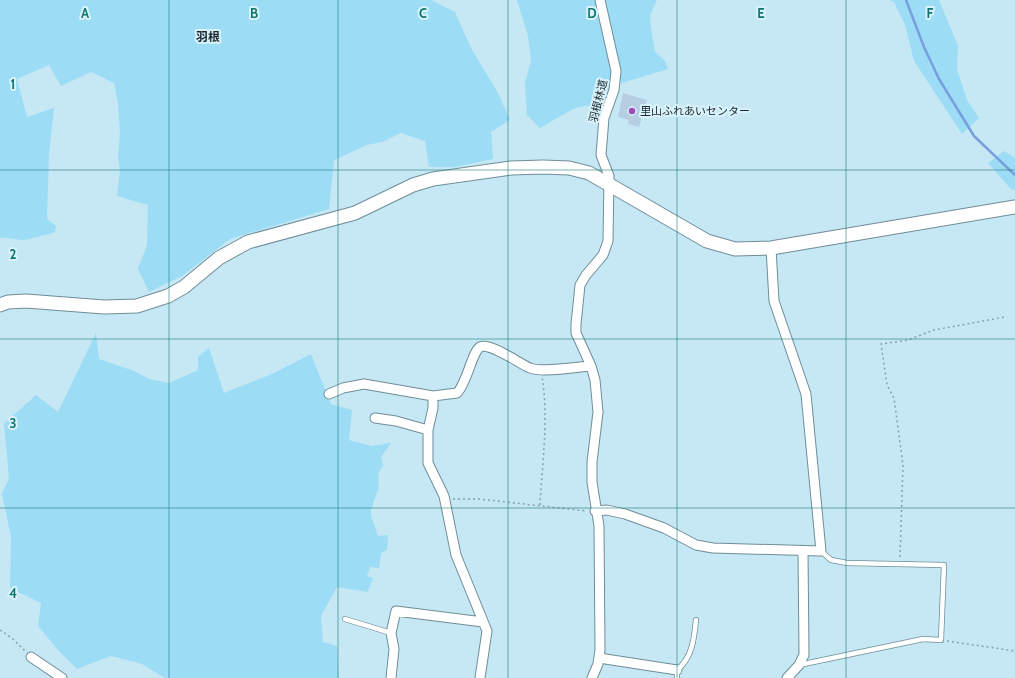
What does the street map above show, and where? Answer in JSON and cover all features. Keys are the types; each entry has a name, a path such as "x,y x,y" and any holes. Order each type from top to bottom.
{"street":[{"name":"羽根林道","path":"592,678 599,658 599,526 596,511 592,462 598,412 595,380 591,366 576,333 576,324 580,285 586,274 603,255 608,240 608,169 601,155 604,118 614,90 616,71 600,0"},
{"path":"0,305 26,301 120,308 154,302 184,287 204,268 233,249 248,242 355,213 413,185 433,179 511,168 543,167 578,170 609,184 707,241 735,249 771,248 1015,207"},
{"path":"596,511 607,510 625,514 664,528 696,545 713,548 821,551 809,447 808,408 806,394 774,301 771,248"},
{"path":"329,394 342,388 364,384 433,396 457,393 463,386 475,353 480,347 487,346 494,348 523,365 540,370 591,366"},
{"path":"433,396 433,408 428,430 428,463 445,500 456,555 487,632 480,678"},
{"path":"375,418 396,421 428,430"},
{"path":"787,678 799,665 804,655 803,551"},
{"path":"390,678 394,649 391,633 396,611 483,622"},
{"path":"30,657 62,678"},
{"path":"599,658 677,674"}],"lane":[{"path":"799,665 923,640 941,640 944,565 847,563 831,560 821,551"},
{"path":"344,619 391,633"},
{"path":"677,674 688,660 694,639 696,620"}],"path":[{"path":"900,563 903,465 894,398 887,385 881,344 908,340 934,330 1005,318"},
{"path":"540,370 544,393 540,506"},
{"path":"445,500 479,499 576,511 596,511"},
{"path":"0,630 13,639 30,657"},
{"path":"941,640 1015,651"}],"shaded area":[{"path":"0,0 431,0 455,12 471,48 498,93 510,120 491,132 493,159 455,167 429,167 425,141 401,133 382,142 367,145 334,160 329,209 230,239 182,276 149,292 138,269 147,245 148,205 117,196 120,171 118,157 120,132 118,104 114,83 91,72 61,86 49,65 17,79 27,117 54,108 49,155 47,219 56,226 55,232 31,239 23,240 0,238"},
{"path":"517,0 657,0 650,15 651,28 655,52 665,61 668,69 615,85 612,104 584,106 573,109 540,128 527,115 525,83 531,60 528,36"},
{"path":"889,0 939,0 958,46 957,69 967,100 979,118 962,134 914,61 905,25 894,2"},
{"path":"1004,151 1015,158 1015,190 1011,189 988,163"},
{"path":"96,333 99,359 134,371 149,379 169,383 198,370 198,357 209,348 224,393 272,374 311,354 331,404 352,410 349,440 371,446 391,443 381,457 383,466 378,473 379,484 371,510 372,519 378,536 388,535 387,550 381,553 379,568 370,567 367,576 373,578 368,592 337,587 321,616 323,642 337,646 339,678 165,678 142,664 111,656 77,669 58,650 38,626 41,603 10,588 11,537 2,494 9,478 4,424 36,395 58,412"}],"building":[{"name":"里山ふれあいセンター","path":"623,93 647,100 639,127 628,124 629,120 618,117"}],"waterway":[{"path":"906,0 924,47 939,79 974,136 1015,175"}],"place":[{"name":"里山ふれあいセンター","path":"632,111"}],"district":[{"name":"羽根","path":"208,36"}]}
